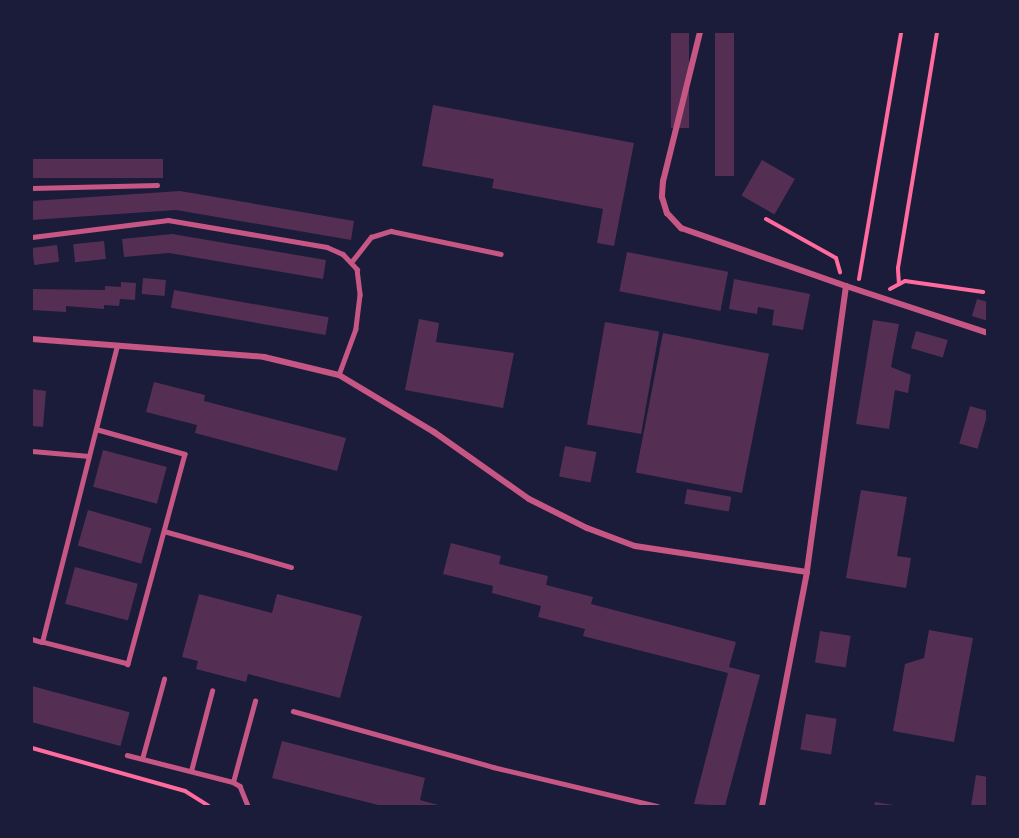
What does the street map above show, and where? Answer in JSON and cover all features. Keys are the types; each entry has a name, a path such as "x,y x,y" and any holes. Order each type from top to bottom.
{"street":[{"path":"700,32 663,181 662,197 667,213 681,228 987,333"},
{"path":"762,807 807,572 846,286"},
{"path":"32,339 264,357 339,375 434,432 529,499 597,532 635,546 807,572"}],"lane":[{"path":"32,188 157,185"},
{"path":"32,237 168,220 327,247 353,260"},
{"path":"339,375 356,329 360,295 353,260 371,237 392,231 501,254"},
{"path":"42,642 117,345"},
{"path":"32,639 128,664 185,454 96,429"},
{"path":"32,451 89,456"},
{"path":"165,531 291,567"},
{"path":"142,759 164,679"},
{"path":"191,771 212,691"},
{"path":"233,782 255,700"},
{"path":"293,711 494,766 657,807"},
{"path":"128,755 233,782 240,786 248,807"}],"path":[{"path":"858,282 901,32"},
{"path":"899,284 898,268 936,32"},
{"path":"766,219 836,258 840,274 867,285"},
{"path":"886,291 905,281 983,292"},
{"path":"32,748 185,791 208,807"}],"building":[{"path":"671,32 689,32 689,128 671,128"},
{"path":"715,32 734,32 734,176 715,176"},
{"path":"433,105 634,143 614,246 597,243 603,209 492,188 494,179 422,166"},
{"path":"32,159 163,159 163,178 32,178"},
{"path":"762,160 795,179 774,215 742,196"},
{"path":"180,191 354,221 351,240 176,210 32,220 32,201"},
{"path":"172,234 326,260 323,279 169,253 124,257 122,239"},
{"path":"104,241 106,259 75,262 73,244"},
{"path":"57,245 59,262 34,265 32,248"},
{"path":"627,252 728,272 720,311 619,291"},
{"path":"143,278 166,280 165,296 142,294"},
{"path":"734,279 810,294 803,330 772,325 774,310 758,307 757,314 729,309"},
{"path":"121,282 136,283 135,300 120,299 119,306 104,305 104,309 66,306 66,312 32,310 32,289 105,290 105,286 121,287"},
{"path":"174,290 329,317 325,335 171,308"},
{"path":"977,299 988,302 988,321 972,316"},
{"path":"419,319 439,323 436,342 514,353 503,408 405,390"},
{"path":"873,320 899,324 891,367 911,375 908,393 895,390 889,429 856,424"},
{"path":"605,322 659,332 641,434 587,424"},
{"path":"916,331 948,340 943,357 911,348"},
{"path":"663,333 769,354 742,493 636,472"},
{"path":"154,382 205,395 204,401 346,438 337,471 195,433 197,425 146,412"},
{"path":"32,389 46,391 43,427 32,426"},
{"path":"970,406 988,411 978,449 959,443"},
{"path":"565,446 596,452 590,483 559,476"},
{"path":"103,450 167,467 157,504 93,487"},
{"path":"687,489 731,497 729,512 684,504"},
{"path":"861,490 907,497 897,556 911,558 906,588 846,578"},
{"path":"88,510 151,528 141,564 78,546"},
{"path":"451,543 501,556 499,564 548,576 546,585 593,597 591,604 736,642 729,667 760,675 725,806 694,804 728,673 583,636 585,629 538,617 541,606 492,593 493,586 443,574"},
{"path":"75,567 138,584 128,621 65,604"},
{"path":"199,594 272,613 277,594 362,616 340,698 248,674 246,682 196,669 198,661 182,657"},
{"path":"929,630 973,638 954,742 893,731 905,664 924,658"},
{"path":"820,631 851,636 846,667 815,663"},
{"path":"32,686 130,712 120,746 32,722"},
{"path":"806,714 837,719 831,754 800,750"},
{"path":"282,741 425,778 420,800 442,806 382,806 272,778"},
{"path":"976,775 988,777 988,806 971,806"},
{"path":"875,802 894,805 874,806"}]}
